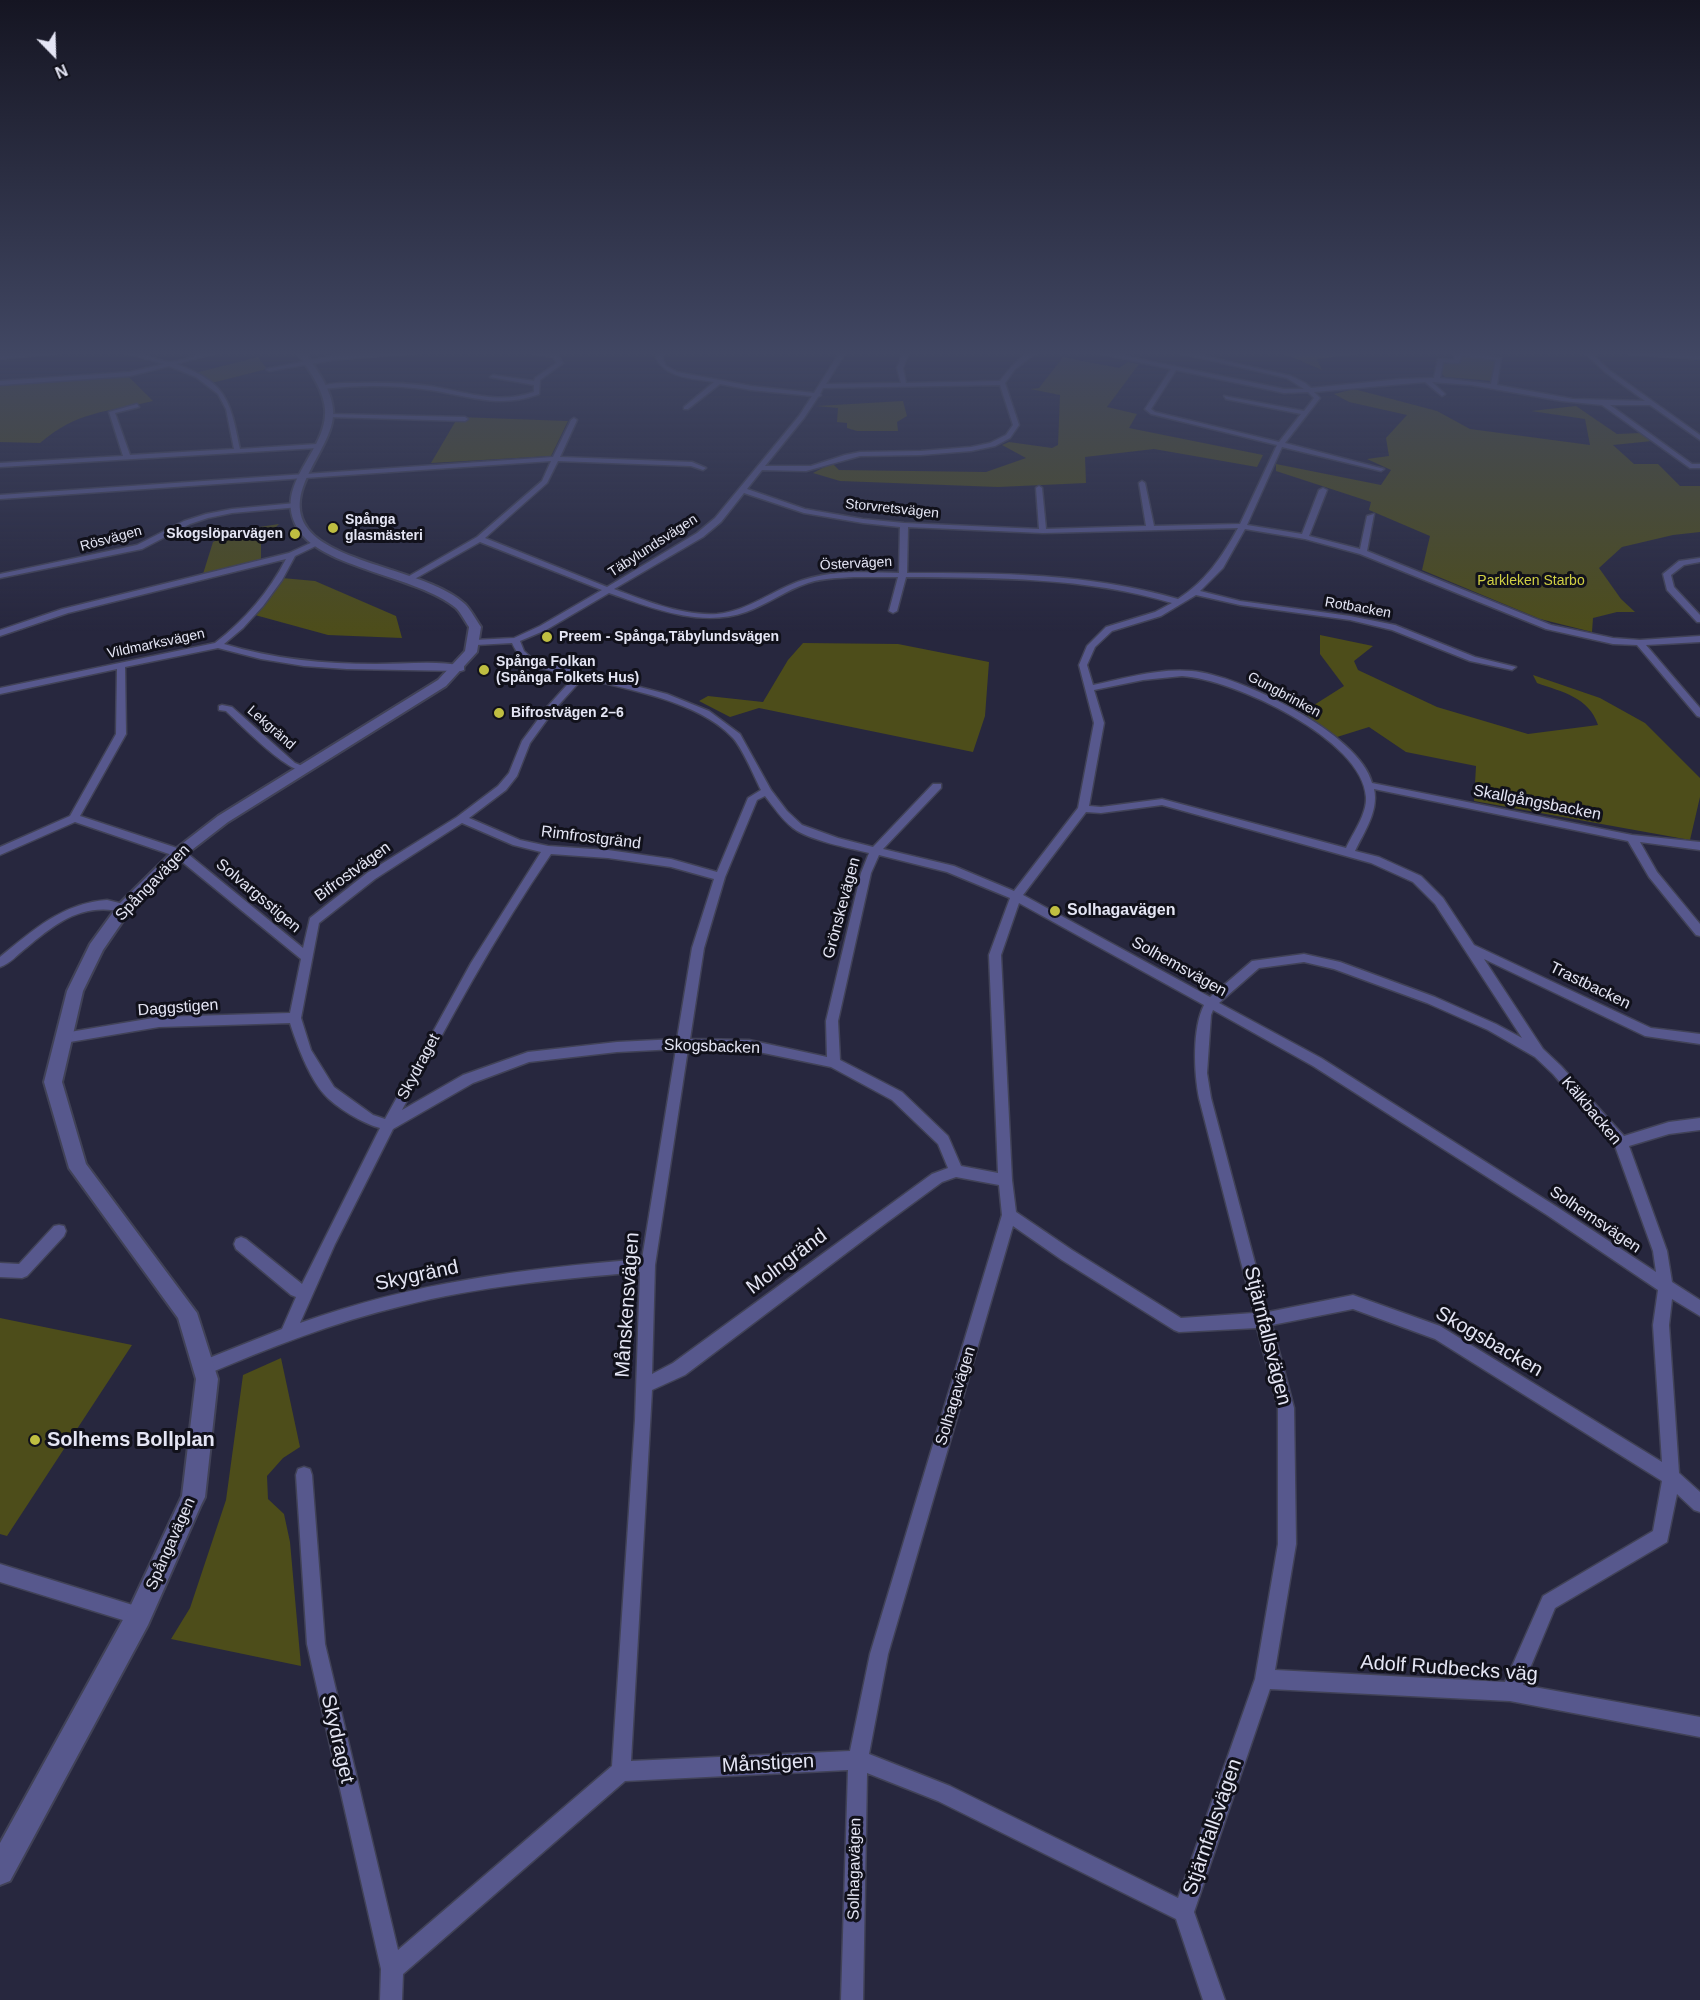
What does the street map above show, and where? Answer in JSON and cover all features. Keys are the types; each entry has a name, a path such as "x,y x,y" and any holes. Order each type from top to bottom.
{"street":[{"path":"123,445 127,457"},
{"path":"236,445 237,450"},
{"path":"408,579 480,539 545,482 561,445"},
{"name":"Täbylundsvägen","path":"476,642 515,640 543,628 700,535 718,520 779,445"},
{"path":"761,468 799,469 859,454 971,450 991,445"},
{"name":"Solhagavägen","path":"852,2000 858,1760 879,1654 1009,1215 1005,1180 995,955 1016,896 1083,809 1099,723 1083,665 1091,646 1109,629 1158,614 1195,592 1226,558 1281,445"},
{"path":"1282,445 1381,469"},
{"path":"1662,445 1690,466 1700,466"},
{"path":"0,465 317,446"},
{"path":"317,446 300,476 296,505 298,522 308,536 326,548 408,579 459,602 477,632 476,642"},
{"path":"0,497 557,459 692,464 703,468"},
{"path":"1142,483 1150,527"},
{"path":"1039,488 1043,531"},
{"name":"Storvretsvägen","path":"742,490 804,511 904,525 1043,531 1243,526 1305,537 1363,552 1542,625 1595,638 1640,643 1700,639"},
{"path":"1305,537 1323,490"},
{"name":"Rösvägen","path":"0,576 139,547 161,539 191,521 211,514 296,505"},
{"path":"1363,552 1371,516"},
{"path":"893,611 903,575 904,525"},
{"name":"Östervägen","path":"480,539 610,590 678,613 715,616 737,614 787,590 817,579 903,575 1023,577 1153,593 1179,602"},
{"path":"0,633 65,611 292,555 318,542"},
{"path":"218,645 238,630 284,573 292,555"},
{"path":"1700,560 1682,563 1667,574 1670,588 1700,620"},
{"name":"Rotbacken","path":"1195,592 1239,603 1350,618 1395,628 1473,659 1512,667"},
{"name":"Solhemsvägen","path":"515,640 520,652 531,662 664,696 706,713 737,736 767,791 783,813 798,827 834,841 950,869 1016,896 1317,1062 1552,1211 1700,1309"},
{"name":"Spångavägen","path":"0,1870 139,1616 193,1497 207,1379 186,1313 78,1168 53,1082 75,991 96,948 124,909 178,853 223,819 442,683 461,668 476,642"},
{"path":"1640,643 1700,714"},
{"name":"Vildmarksvägen","path":"0,691 218,645 249,655 286,662 331,666 461,668"},
{"path":"0,851 74,818 121,734 121,665"},
{"name":"Gungbrinken","path":"1091,688 1129,680 1195,674 1230,682 1283,706 1322,730 1354,760 1368,784"},
{"name":"Bifrostvägen","path":"388,1125 369,1120 329,1091 305,1051 295,1018 314,921 371,876 461,819 502,788 514,774 525,743 551,708 581,675"},
{"name":"Lekgränd","path":"222,708 229,709 292,765 302,769"},
{"path":"1349,853 1371,797 1368,784"},
{"name":"Skallgångsbacken","path":"1368,784 1632,838 1700,846"},
{"name":"Grönskevägen","path":"834,1063 832,1021 866,873 875,851 937,786"},
{"name":"Månskensvägen","path":"621,1771 644,1386 648,1265 698,948 720,877 753,798 767,791"},
{"name":"Kälkbacken","path":"1083,809 1101,810 1162,802 1375,860 1417,879 1438,901 1539,1053 1557,1070 1620,1143 1660,1251 1666,1288 1661,1325 1671,1477 1661,1536 1549,1602 1510,1692"},
{"name":"Solvargsstigen","path":"74,818 178,853 306,957"},
{"name":"Rimfrostgränd","path":"461,819 517,843 548,850 608,854 650,860 720,877"},
{"path":"1632,838 1653,874 1700,932"},
{"name":"Skydraget","path":"287,1335 305,1292 388,1125 460,990 519,891 548,850"},
{"path":"0,963 34,936 79,908 110,903 124,909"},
{"name":"Trastbacken","path":"1470,948 1572,994 1649,1034 1700,1039"},
{"path":"1211,1003 1256,964 1304,958 1336,965 1420,996 1492,1028 1539,1053"},
{"name":"Stjärnfallsvägen","path":"1211,1003 1205,1015 1201,1073 1286,1408 1287,1544 1264,1679 1184,1912 1214,2000"},
{"name":"Daggstigen","path":"64,1038 159,1022 295,1018"},
{"path":"1492,1028 1516,1019"},
{"name":"Skogsbacken","path":"388,1125 468,1078 528,1057 617,1047 683,1044 749,1045 834,1063 897,1096 943,1140 956,1171"},
{"path":"1620,1143 1669,1128 1700,1124"},
{"path":"956,1171 1005,1180"},
{"name":"Molngränd","path":"644,1386 679,1369 899,1204 937,1178 956,1171"},
{"name":"Skogsbacken","path":"1009,1215 1179,1325 1263,1320 1353,1302 1440,1333 1671,1477 1700,1504"},
{"path":"0,1270 22,1270 59,1231"},
{"path":"241,1244 296,1290 305,1292"},
{"name":"Skygränd","path":"205,1367 330,1319 430,1292 556,1272 648,1265"},
{"name":"Skydraget","path":"304,1475 315,1644 392,1968 391,2000"},
{"path":"0,1573 139,1616"},
{"name":"Adolf Rudbecks väg","path":"1264,1679 1510,1692 1700,1727"},
{"name":"Månstigen","path":"621,1771 858,1760 943,1792 1184,1912"},
{"path":"392,1968 621,1771"}],"green space":[{"path":"441,445 556,445 551,456 431,463"},
{"path":"1003,445 1052,448 1057,445 1215,445 1263,455 1257,467 1154,449 1085,457 1086,483 998,487 840,481 813,473 832,463 839,470 986,472 1026,458"},
{"name":"Parkleken Starbo","path":"1387,445 1613,445 1634,464 1658,464 1680,486 1700,486 1700,532 1673,535 1622,547 1599,568 1621,599 1635,612 1617,612 1593,618 1592,632 1540,619 1422,570 1430,536 1369,510 1371,502 1276,471 1276,464 1381,485 1391,470 1367,459 1389,456"},
{"path":"279,524 261,542 261,560 203,574 213,542 234,531"},
{"path":"282,578 315,581 396,616 402,638 328,635 255,615"},
{"path":"1320,635 1373,646 1354,661 1358,670 1437,707 1528,734 1598,725 1594,716 1581,702 1565,693 1537,683 1533,675 1600,698 1645,723 1700,778 1700,797 1690,840 1474,801 1476,766 1406,752 1369,727 1337,737 1303,712 1344,686 1320,654"},
{"path":"803,643 898,644 989,662 985,716 973,752 759,708 730,717 699,701 708,696 763,702 788,660"},
{"name":"Solhems Bollplan","path":"0,1318 132,1345 7,1536 0,1534"},
{"path":"281,1358 300,1447 283,1458 267,1476 268,1499 284,1514 290,1542 301,1666 171,1639 190,1608 226,1500 243,1375"}],"place":[{"name":"Spånga glasmästeri","path":"333,528"},
{"name":"Skogslöparvägen","path":"295,534"},
{"name":"Preem - Spånga,Täbylundsvägen","path":"547,637"},
{"name":"Spånga Folkan (Spånga Folkets Hus)","path":"484,670"},
{"name":"Bifrostvägen 2–6","path":"499,713"},
{"name":"Solhagavägen","path":"1055,911"},
{"name":"Solhems Bollplan","path":"35,1440"}]}
